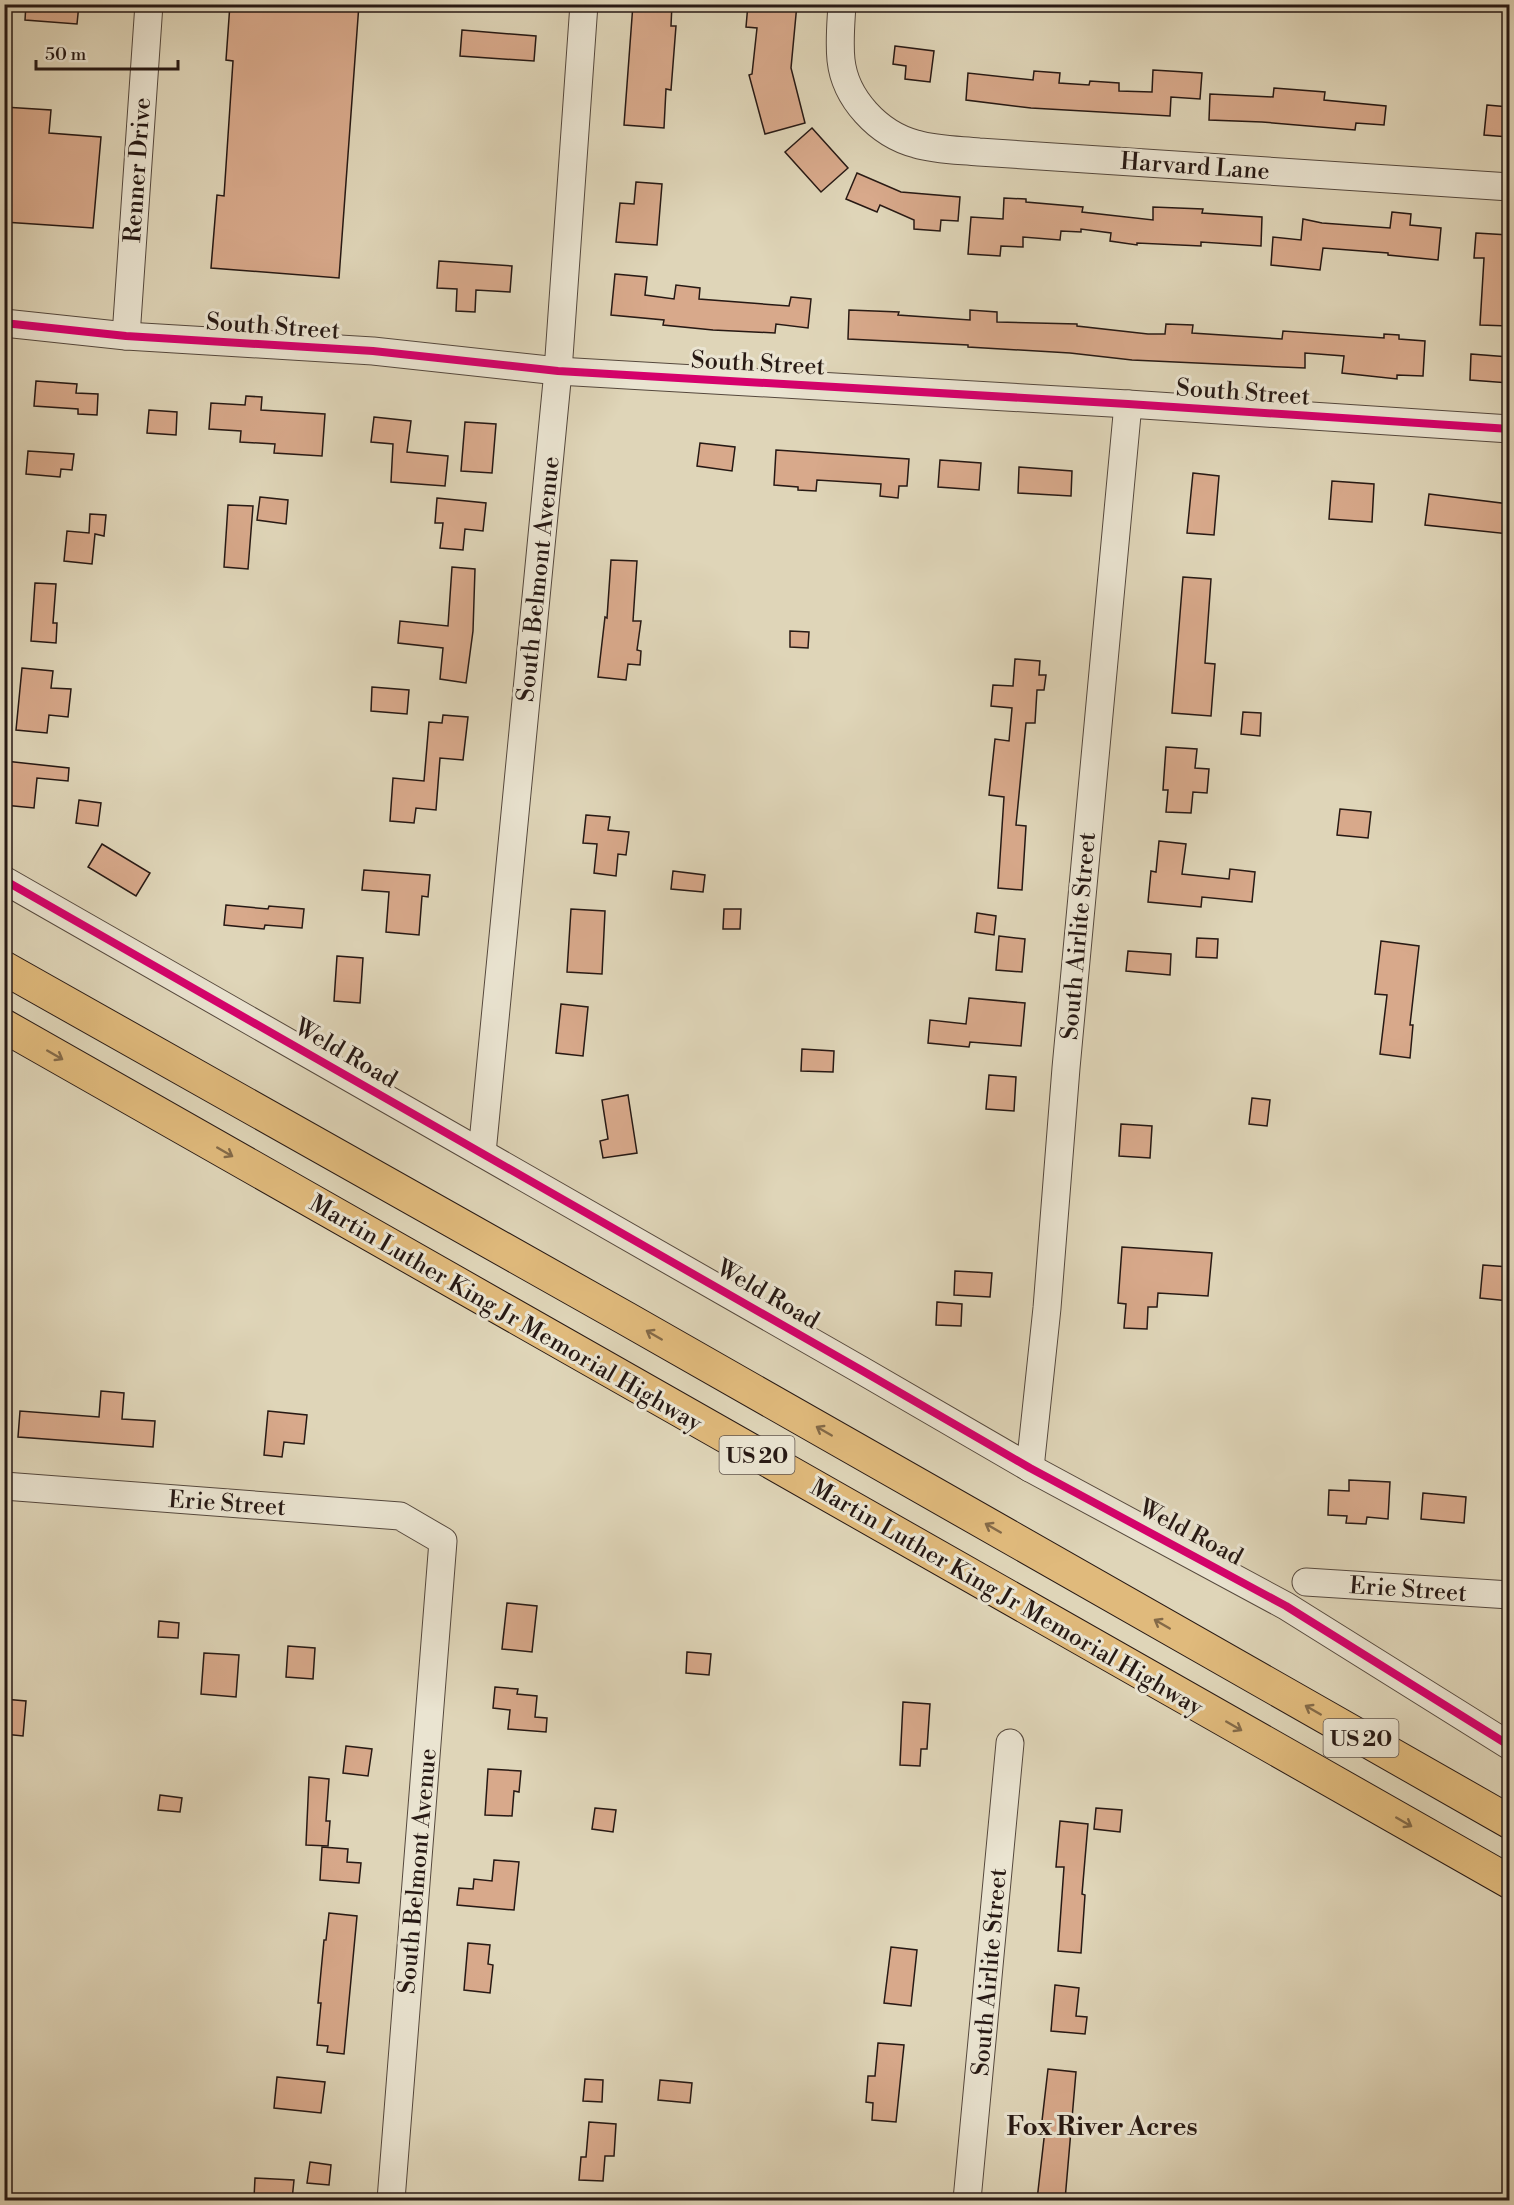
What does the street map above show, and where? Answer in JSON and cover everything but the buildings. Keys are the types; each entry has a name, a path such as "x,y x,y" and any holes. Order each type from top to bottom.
{"highway":[{"name":"US 20","path":"4,968 616,1313 1509,1822"},
{"name":"Martin Luther King Jr Memorial Highway","path":"4,1026 1509,1882"}],"street":[{"name":"Renner Drive","path":"126,336 149,4"},
{"name":"Harvard Lane","path":"842,4 841,60 845,79 865,112 884,128 913,144 947,149 1509,188"},
{"name":"South Belmont Avenue","path":"482,1154 558,370 577,5"},
{"name":"South Street","path":"4,323 126,336 373,351 558,370 1509,429"},
{"name":"South Airlite Street","path":"1030,1468 1047,1308 1067,1056 1128,404"},
{"name":"Weld Road","path":"4,880 1030,1468 1286,1606 1509,1746"},
{"name":"Erie Street","path":"4,1486 400,1516 443,1541"},
{"name":"South Belmont Avenue","path":"391,2200 443,1541"},
{"name":"Erie Street","path":"1306,1582 1509,1595"},
{"name":"South Airlite Street","path":"967,2200 1010,1743"}],"cycle path":[{"path":"4,323 126,336 373,351 558,371 1510,429"},
{"path":"4,880 1030,1468 1286,1606 1510,1746"}],"district":[{"name":"Fox River Acres","path":"1102,2126"}]}
